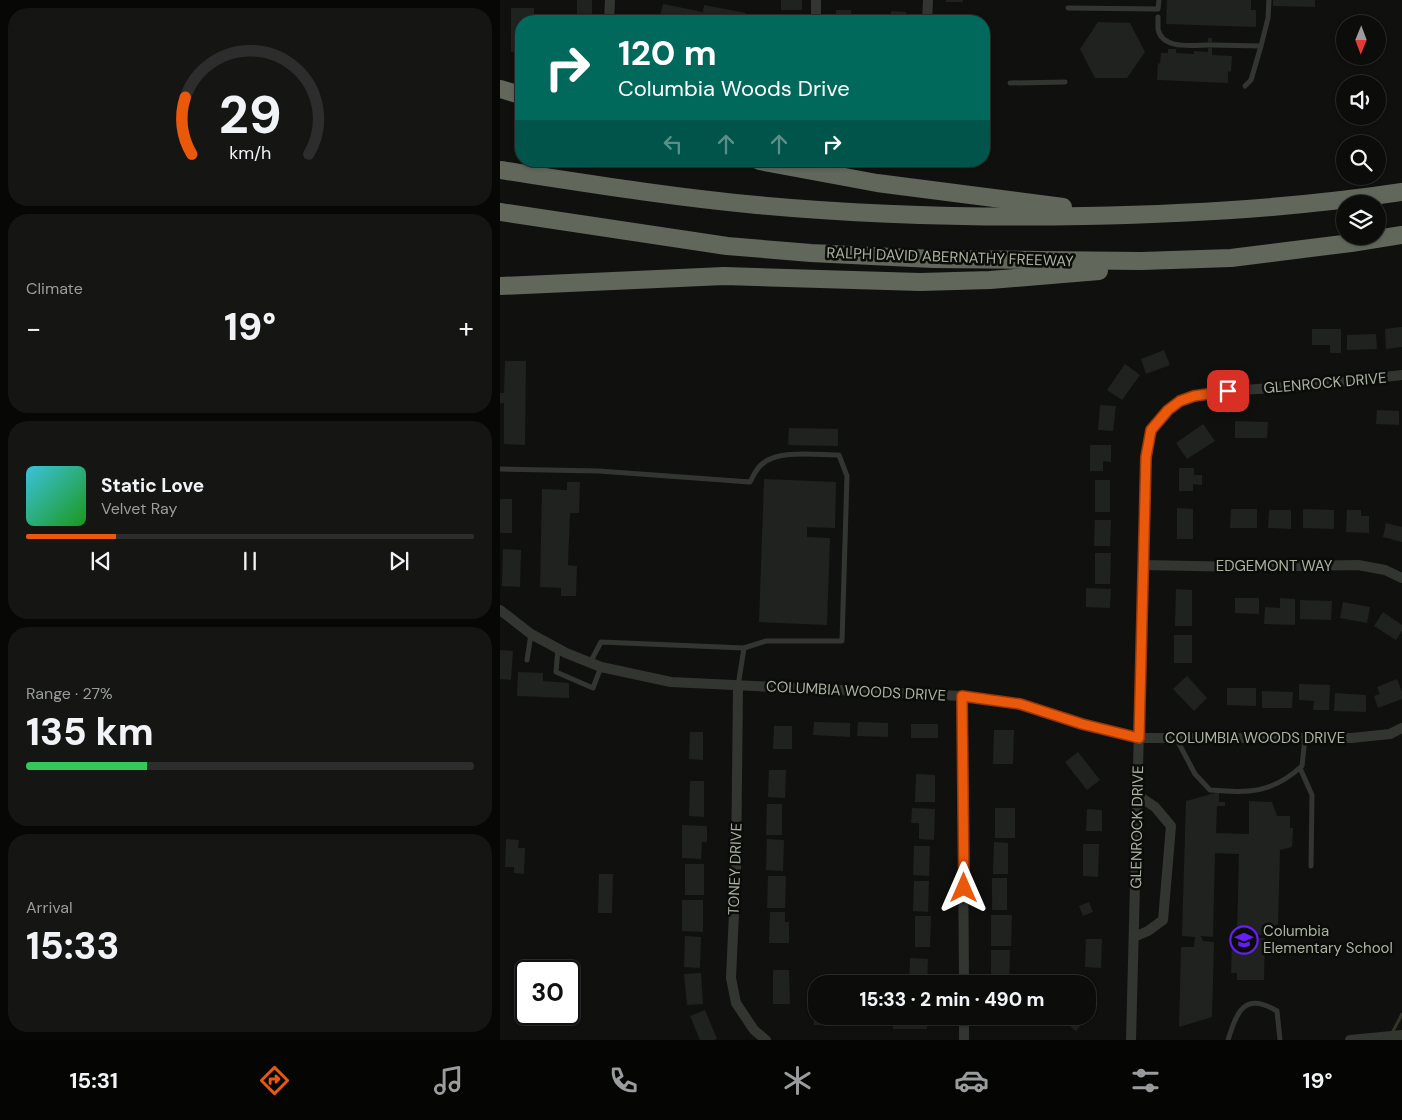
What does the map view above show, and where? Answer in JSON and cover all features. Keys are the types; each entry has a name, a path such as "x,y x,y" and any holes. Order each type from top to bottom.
{"highway":[{"path":"500,89 515,93"},
{"path":"790,167 877,184 999,200 1140,215"},
{"path":"500,170 652,193 756,205 858,213 957,217 1140,215 1237,210 1316,203 1402,192"},
{"name":"RALPH DAVID ABERNATHY FREEWAY","path":"500,212 717,245 811,253 933,259 1142,261 1231,258 1402,235"},
{"path":"500,286 724,276 920,282 990,280 1231,258"}],"street":[{"path":"609,15 610,0"},
{"path":"816,0 816,15"},
{"path":"928,0 928,15"},
{"name":"GLENROCK DRIVE","path":"1131,1040 1146,457 1151,430 1168,410 1180,401 1194,396 1228,391 1316,385 1402,375"},
{"name":"EDGEMONT WAY","path":"1143,565 1243,567 1358,565 1384,570 1402,578"},
{"name":"COLUMBIA WOODS DRIVE","path":"500,610 531,634 590,663 671,682 962,696 1020,704 1082,724 1139,738 1351,738 1390,734 1402,728"},
{"name":"TONEY DRIVE","path":"738,686 736,869 731,978 736,1003 754,1030 766,1040"},
{"path":"962,696 964,975"},
{"path":"1134,937 1163,920 1171,826 1155,807 1138,795"},
{"path":"964,1025 964,1040"},
{"path":"1350,1040 1402,1035"}],"lane":[{"path":"1159,0 1158,30 1161,35 1173,44 1261,46"},
{"path":"1245,86 1251,80 1261,46 1268,18 1269,0"},
{"path":"1068,8 1158,13"},
{"path":"1010,82 1066,82"},
{"path":"500,469 599,471 750,482 761,464 774,457 785,454 839,455 847,476 842,640 766,641 744,648 601,642 590,663"},
{"path":"527,660 531,634"},
{"path":"558,648 556,672 593,688 602,667"},
{"path":"738,686 744,648"},
{"path":"1176,738 1195,774 1210,790 1240,792 1259,790 1285,781 1302,766 1305,738"},
{"path":"1300,768 1312,795 1311,866"},
{"path":"1228,1040 1236,1015 1241,1010 1251,1004 1265,1004 1277,1011 1280,1040"}],"building":[{"path":"577,0 592,0 592,15 577,15"},
{"path":"781,0 802,0 802,10 781,10"},
{"path":"946,0 963,0 963,2 946,2"},
{"path":"1167,0 1251,0 1251,10 1256,10 1256,27 1166,24"},
{"path":"1273,0 1315,0 1315,7 1273,6"},
{"path":"663,4 703,12 704,5 746,13 746,15 660,15"},
{"path":"511,8 534,8 534,15 515,15 515,52 511,52"},
{"path":"836,10 851,10 851,15 836,15"},
{"path":"891,11 906,12 906,15 891,15"},
{"path":"1098,22 1130,23 1145,52 1127,78 1095,78 1080,49"},
{"path":"1208,38 1212,38 1212,55 1232,56 1231,72 1228,71 1228,83 1157,80 1158,63 1160,64 1161,53 1168,53 1168,49 1176,49 1176,53 1194,54 1194,51 1208,52"},
{"path":"1402,327 1402,347 1386,349 1385,329"},
{"path":"1312,329 1341,329 1341,353 1330,353 1330,345 1312,345"},
{"path":"1376,334 1377,349 1347,350 1347,335"},
{"path":"1164,350 1170,365 1146,374 1141,359"},
{"path":"505,361 526,361 525,445 504,444 504,403 500,403 500,393 504,393"},
{"path":"1125,364 1140,375 1122,400 1107,390"},
{"path":"1100,405 1116,406 1113,431 1098,430"},
{"path":"1377,410 1399,411 1399,425 1376,424"},
{"path":"1235,421 1268,422 1267,438 1235,438"},
{"path":"1203,424 1215,441 1187,459 1176,443"},
{"path":"789,428 838,429 838,446 788,445"},
{"path":"1090,445 1111,445 1111,462 1103,461 1103,471 1090,471"},
{"path":"1179,468 1194,468 1194,475 1202,475 1202,485 1193,484 1193,491 1179,491"},
{"path":"764,479 836,482 835,528 807,527 807,537 830,538 827,625 759,622"},
{"path":"1095,480 1110,480 1110,512 1095,512"},
{"path":"567,482 580,482 579,513 570,513 568,565 577,566 576,596 561,596 561,588 540,587 542,489 567,490"},
{"path":"500,499 512,499 512,533 500,533"},
{"path":"1177,508 1193,509 1193,539 1177,539"},
{"path":"1231,509 1257,509 1257,528 1230,528"},
{"path":"1303,509 1334,510 1334,529 1303,528"},
{"path":"1269,510 1291,510 1291,529 1268,528"},
{"path":"1347,510 1361,510 1361,516 1369,516 1369,533 1346,532"},
{"path":"1095,520 1111,520 1110,546 1094,546"},
{"path":"1386,523 1402,527 1402,542 1383,537"},
{"path":"503,549 521,550 520,587 502,586"},
{"path":"1095,553 1111,553 1110,584 1095,584"},
{"path":"1086,588 1111,589 1110,608 1086,607"},
{"path":"1176,589 1192,590 1192,626 1175,626"},
{"path":"1235,598 1259,598 1259,614 1235,613"},
{"path":"1280,598 1295,599 1295,625 1264,624 1265,607 1280,608"},
{"path":"1300,600 1332,601 1331,620 1300,619"},
{"path":"1343,602 1370,607 1367,623 1340,618"},
{"path":"1383,612 1402,625 1402,631 1396,640 1374,626"},
{"path":"1174,635 1192,635 1192,663 1174,663"},
{"path":"500,650 513,651 511,680 500,679"},
{"path":"518,672 543,673 543,681 569,683 569,698 517,696"},
{"path":"1187,676 1207,698 1194,711 1173,689"},
{"path":"1397,679 1402,692 1402,699 1378,708 1374,696 1380,694 1377,687"},
{"path":"1299,684 1330,685 1329,710 1313,710 1314,701 1299,700"},
{"path":"1227,688 1256,688 1256,706 1227,705"},
{"path":"1262,691 1293,692 1292,708 1262,708"},
{"path":"1335,693 1366,695 1366,712 1334,711"},
{"path":"814,722 850,723 850,737 813,735"},
{"path":"858,722 888,723 888,737 857,736"},
{"path":"911,724 938,724 938,738 911,738"},
{"path":"774,726 792,726 792,749 773,749"},
{"path":"994,730 1014,730 1013,764 993,764"},
{"path":"690,732 703,732 703,760 689,759"},
{"path":"1078,752 1100,780 1087,790 1065,762"},
{"path":"769,770 786,770 785,798 768,797"},
{"path":"916,774 935,775 935,802 915,802"},
{"path":"690,781 704,781 704,817 689,816"},
{"path":"1219,792 1219,802 1225,802 1225,806 1217,806 1216,833 1249,834 1249,801 1272,802 1277,816 1290,816 1290,828 1293,828 1292,847 1280,850 1278,925 1262,925 1262,935 1237,935 1239,854 1215,853 1213,937 1201,936 1203,941 1214,942 1212,1017 1179,1027 1181,947 1194,947 1195,937 1182,936 1186,801"},
{"path":"767,804 782,804 782,835 766,835"},
{"path":"912,808 935,809 934,840 919,839 919,823 911,823"},
{"path":"995,808 1015,808 1015,838 995,838"},
{"path":"1087,809 1102,810 1102,831 1086,831"},
{"path":"682,825 707,826 707,842 702,842 701,859 682,858"},
{"path":"506,839 519,840 518,848 525,848 524,874 514,873 514,867 505,867"},
{"path":"767,839 784,840 783,871 766,870"},
{"path":"994,842 1008,843 1008,874 993,874"},
{"path":"1083,844 1099,844 1098,877 1083,876"},
{"path":"914,846 930,846 929,876 913,875"},
{"path":"685,864 704,864 704,895 685,895"},
{"path":"599,874 613,874 612,913 598,913"},
{"path":"768,876 786,876 785,908 767,908"},
{"path":"992,878 1007,878 1007,910 992,910"},
{"path":"914,881 929,881 928,912 913,911"},
{"path":"682,900 703,900 703,932 682,931"},
{"path":"1089,902 1093,912 1083,916 1079,906"},
{"path":"770,912 785,912 785,922 789,922 789,943 769,943"},
{"path":"991,915 1012,915 1011,946 991,946"},
{"path":"915,916 931,916 930,947 915,947"},
{"path":"685,936 701,937 700,968 684,967"},
{"path":"1232,937 1265,938 1264,980 1237,980 1237,973 1231,973"},
{"path":"1086,939 1102,939 1101,968 1085,967"},
{"path":"991,950 1010,950 1009,975 991,975"},
{"path":"910,958 928,959 927,975 909,975"},
{"path":"773,970 789,970 790,1004 773,1004"},
{"path":"701,973 703,1004 687,1005 684,974"},
{"path":"705,1010 717,1039 700,1040 690,1016"},
{"path":"893,1025 927,1025 927,1029 893,1029"},
{"path":"1068,1025 1081,1025 1076,1031"}],"waterway":[{"path":"1392,1033 1402,1014"}],"place":[{"name":"Columbia Elementary School","path":"1244,940"}],"route":[{"path":"964,888 962,696 1020,704 1082,724 1139,738 1146,457 1151,430 1168,410 1180,401 1194,396 1228,391"}]}
